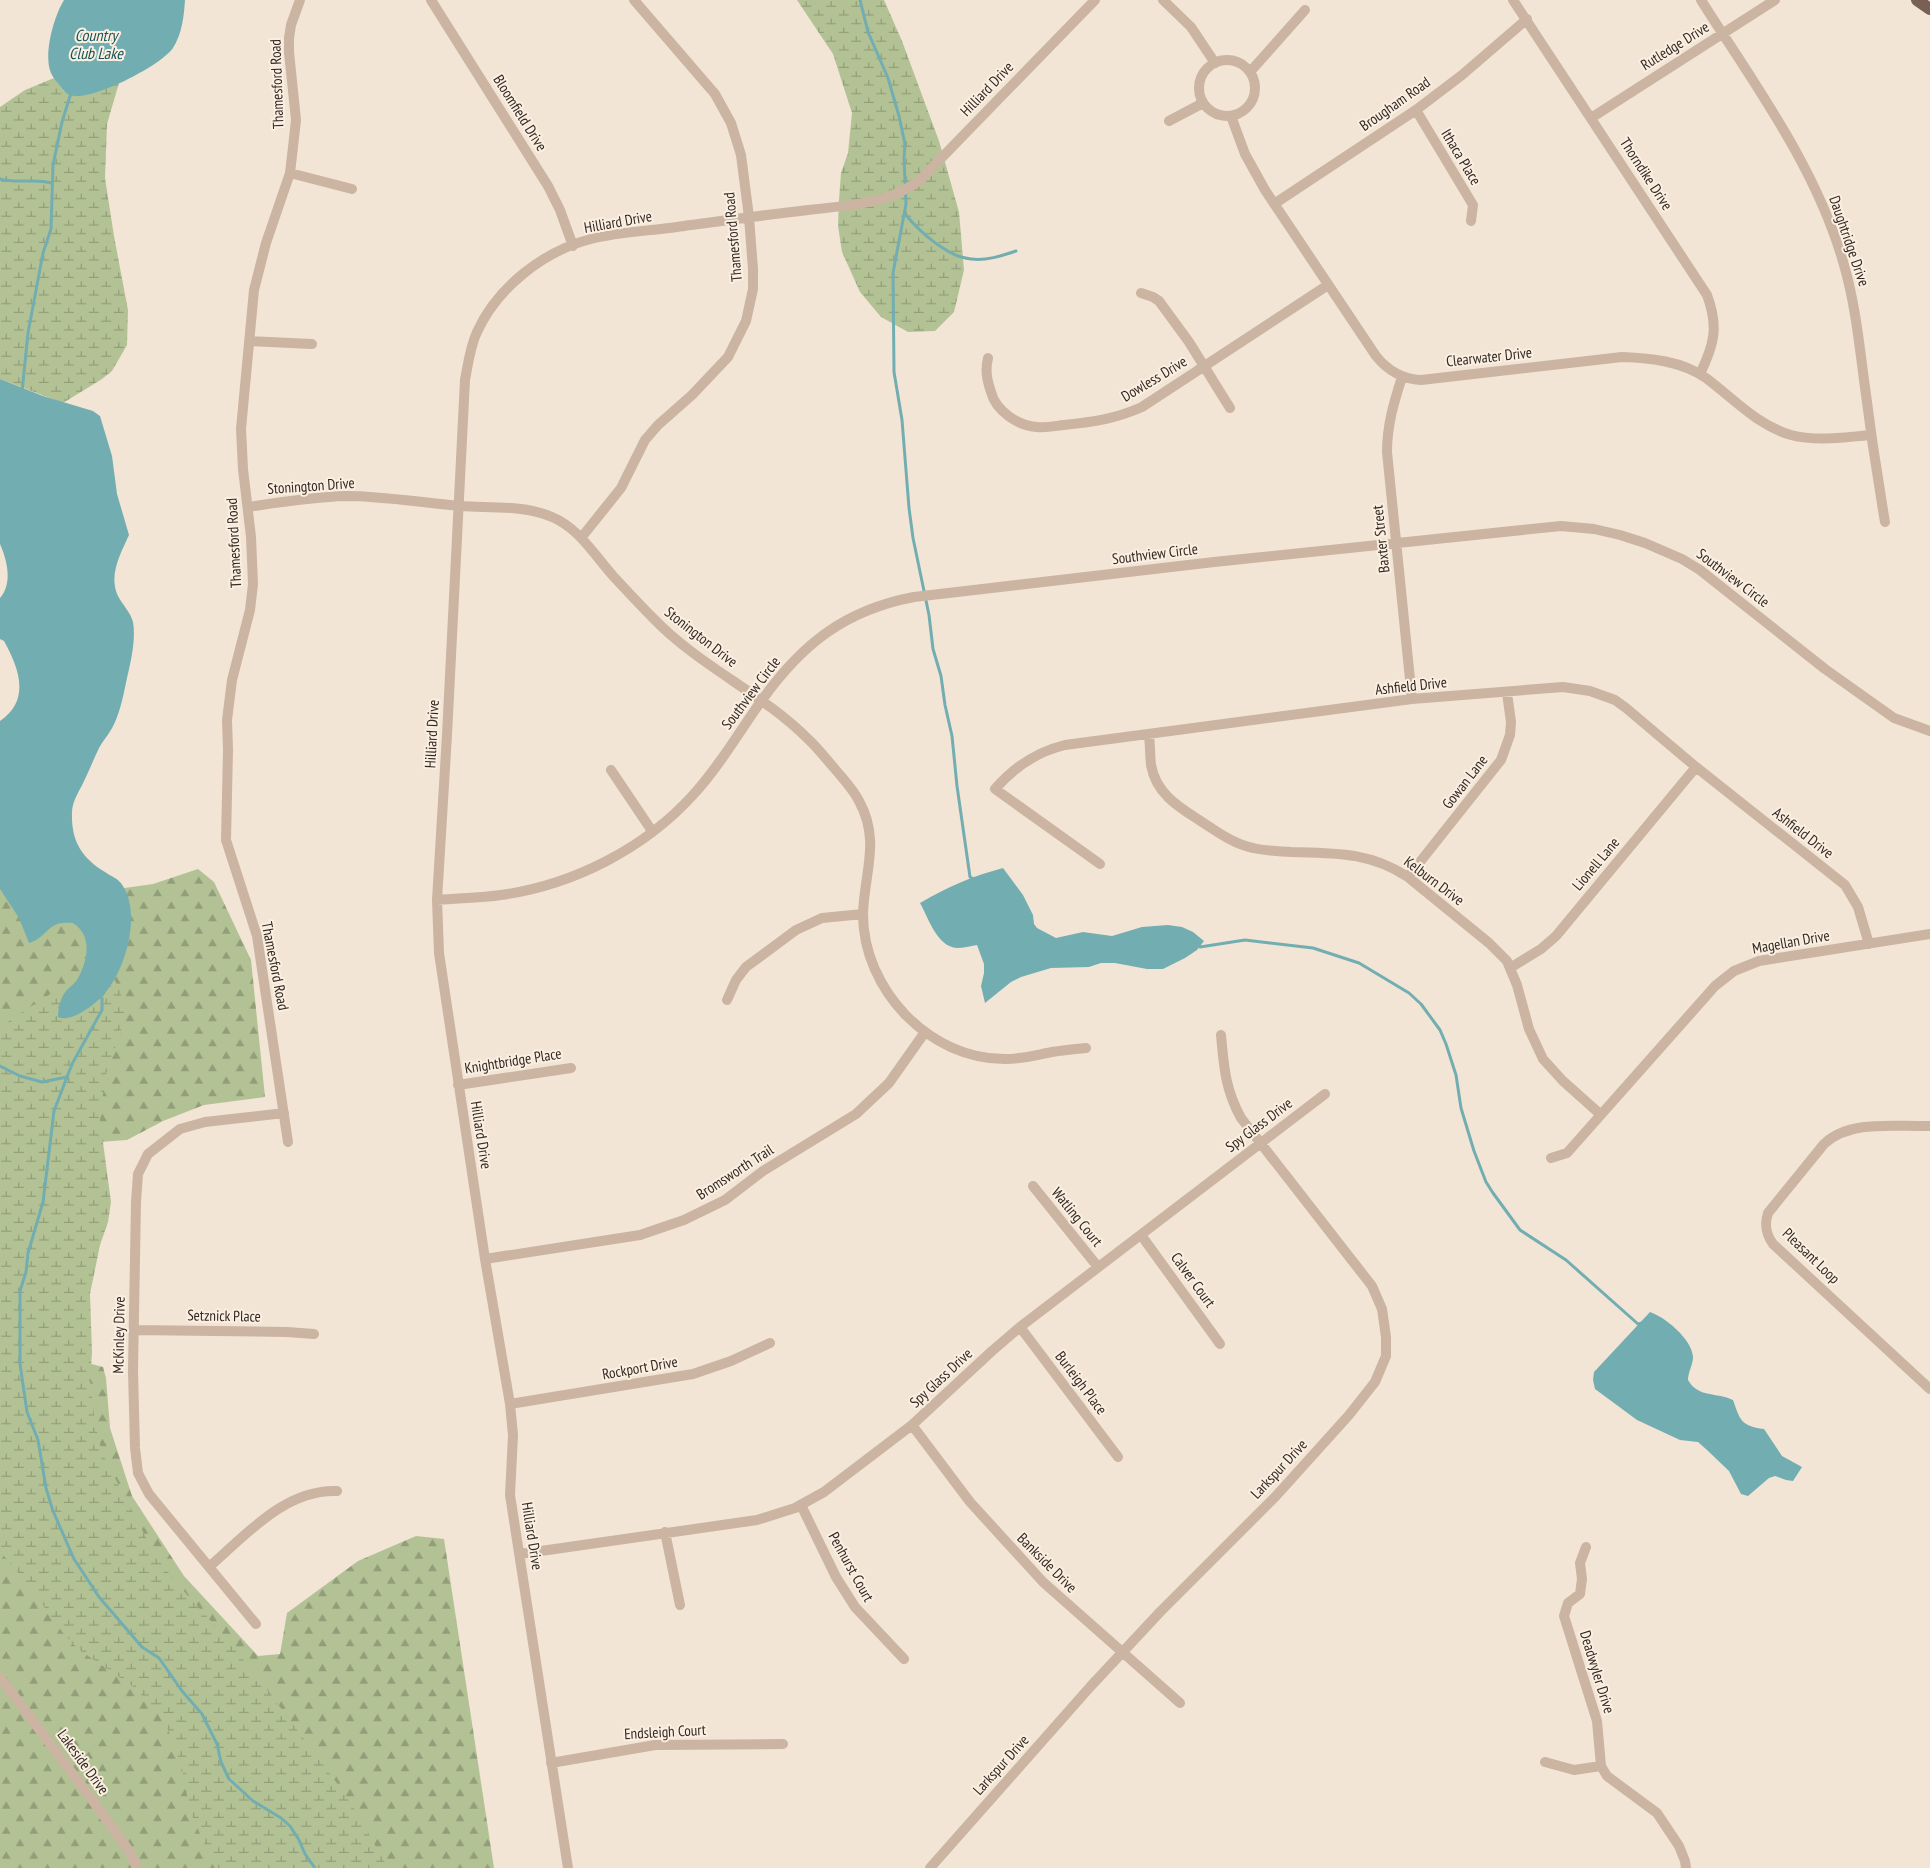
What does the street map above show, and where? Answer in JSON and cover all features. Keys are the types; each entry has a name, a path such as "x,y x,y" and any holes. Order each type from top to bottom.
{"main road":[{"path":"1917,0 1930,9"}],"street":[{"name":"Thamesford Road","path":"288,1142 257,936 226,840 227,720 232,680 250,610 253,584 248,507 242,469 241,429 254,290 259,267 290,173 296,120 289,38 291,25 300,0"},
{"name":"Bloomfield Drive","path":"431,0 548,186 560,210 573,246"},
{"name":"Thamesford Road","path":"581,538 621,488 645,440 728,357 746,321 753,289 749,217 738,142 731,123 722,105 634,0"},
{"name":"Hilliard Drive","path":"568,1868 510,1495 513,1435 510,1404 485,1259 439,953 437,900 448,736 465,380 476,334 500,298 518,279 548,257 590,239 872,202 897,195 920,180 1095,0"},
{"path":"1163,0 1191,27 1215,63"},
{"name":"Thorndike Drive","path":"1513,0 1707,296 1712,308 1714,334 1712,348 1700,374"},
{"name":"Daughtridge Drive","path":"1700,0 1788,136 1834,232 1854,303 1871,435 1885,522"},
{"name":"Rutledge Drive","path":"1591,118 1775,0"},
{"path":"1250,72 1305,10"},
{"name":"Brougham Road","path":"1274,204 1416,110 1462,75 1527,19"},
{"path":"1228,60 1234,61 1240,63 1250,72 1256,90 1248,107 1240,113 1231,116 1215,114 1203,103 1199,90 1202,77 1215,63 1228,60"},
{"path":"1169,121 1203,103"},
{"name":"Ithaca Place","path":"1416,110 1473,205 1471,221"},
{"name":"Clearwater Drive","path":"1231,116 1245,154 1274,204 1376,356 1386,368 1402,377 1421,380 1622,357 1662,360 1700,374 1743,409 1766,424 1792,435 1825,439 1871,435"},
{"path":"290,173 352,189"},
{"name":"Dowless Drive","path":"988,358 987,378 994,401 1002,411 1013,419 1038,427 1104,420 1124,415 1142,407 1328,285"},
{"path":"1141,293 1159,300 1230,408"},
{"path":"250,341 312,344"},
{"name":"Baxter Street","path":"1402,377 1390,412 1387,452 1412,700"},
{"name":"Stonington Drive","path":"248,507 346,496 516,509 536,512 555,518 581,538 657,622 683,644 808,738 852,790 859,801 869,826 871,840 863,914 867,944 881,981 894,1004 908,1018 925,1032 956,1049 988,1058 1027,1058 1051,1052 1086,1048"},
{"name":"Southview Circle","path":"437,900 503,894 563,880 581,874 611,858 652,831 672,816 693,795 782,672 821,635 856,614 894,601 914,597 1214,562 1567,526 1594,529 1645,543 1682,559 1700,570 1825,669 1894,718 1930,731"},
{"name":"Ashfield Drive","path":"1100,864 995,789 1016,767 1045,750 1065,745 1412,700 1563,687 1602,695 1626,708 1696,768 1845,885 1858,908 1869,944"},
{"name":"Gowan Lane","path":"1408,877 1501,760 1510,735 1511,722 1507,693"},
{"name":"Kelburn Drive","path":"1149,734 1151,764 1161,789 1174,804 1228,839 1266,851 1358,855 1377,861 1396,869 1408,877 1489,943 1507,961 1517,985 1529,1029 1543,1059 1563,1081 1600,1114"},
{"name":"Lionell Lane","path":"1510,968 1540,950 1556,936 1696,768"},
{"path":"611,770 652,831"},
{"path":"727,1000 736,980 746,967 796,930 822,918 863,914"},
{"name":"Magellan Drive","path":"1551,1158 1567,1153 1715,986 1734,971 1759,961 1930,934"},
{"name":"Bromsworth Trail","path":"485,1259 640,1234 684,1220 725,1200 764,1171 856,1114 889,1083 925,1032"},
{"name":"Larkspur Drive","path":"930,1868 1090,1687 1160,1612 1276,1496 1375,1382 1386,1356 1386,1337 1382,1309 1372,1286 1241,1118 1231,1100 1226,1081 1221,1035"},
{"name":"Knightbridge Place","path":"458,1085 572,1068"},
{"name":"Spy Glass Drive","path":"520,1554 757,1520 801,1505 824,1492 912,1425 992,1350 1020,1327 1325,1094"},
{"name":"McKinley Drive","path":"256,1624 149,1494 138,1473 135,1448 134,1330 138,1174 148,1154 180,1128 205,1122 284,1113"},
{"name":"Pleasant Loop","path":"1930,1126 1859,1127 1846,1130 1834,1136 1824,1144 1768,1213 1766,1226 1769,1238 1774,1244 1930,1389"},
{"name":"Watling Court","path":"1033,1186 1098,1267"},
{"name":"Calver Court","path":"1141,1235 1220,1344"},
{"name":"Burleigh Place","path":"1020,1327 1118,1457"},
{"name":"Setznick Place","path":"134,1330 314,1334"},
{"name":"Rockport Drive","path":"510,1404 693,1374 731,1361 770,1342"},
{"name":"Bankside Drive","path":"912,1425 970,1502 1043,1582 1180,1703"},
{"path":"209,1567 268,1515 310,1494 324,1490 337,1491"},
{"name":"Penhurst Court","path":"801,1505 836,1577 855,1607 904,1659"},
{"path":"665,1532 680,1605"},
{"name":"Deadwyler Drive","path":"1586,1548 1580,1563 1582,1579 1580,1594 1568,1603 1564,1616 1598,1721 1601,1766"},
{"name":"Lakeside Drive","path":"0,1677 104,1816 129,1851 138,1868"},
{"name":"Endsleigh Court","path":"551,1763 655,1745 783,1744"},
{"path":"1545,1762 1574,1770 1601,1766 1606,1776 1657,1813 1679,1846 1686,1868"}],"green space":[{"path":"797,0 884,0 902,41 939,141 959,212 964,270 954,312 935,331 908,332 881,317 860,292 842,252 838,226 839,200 841,173 848,153 852,113 833,54"},
{"path":"54,78 64,91 84,95 119,83 107,124 105,178 128,310 127,345 112,371 63,403 0,379 0,107 25,90"},
{"path":"0,836 96,892 153,884 198,869 214,882 251,960 265,1097 204,1105 163,1121 127,1140 86,1143 80,1361 103,1367 106,1378 110,1428 132,1496 184,1576 258,1656 280,1654 287,1613 358,1561 416,1536 444,1539 494,1868 0,1868"},
{"path":"114,979 127,1013 105,1077 100,1120 111,1202 108,1222 100,1245 90,1294 92,1352 90,1382 95,1423 102,1453 152,1549 173,1579 226,1638 265,1687 339,1786 388,1868 215,1868 190,1811 182,1769 171,1736 161,1717 135,1688 78,1649 63,1633 0,1549 0,1027 50,994 67,990 58,1008 81,1012 102,998"}],"water":[{"name":"Country Club Lake","path":"64,0 185,0 179,37 173,48 166,55 127,80 98,92 73,96 63,90 53,77 48,56 53,25"},
{"path":"0,379 43,396 93,411 100,416 112,456 117,494 129,535 119,557 114,580 118,596 133,622 130,664 117,717 112,729 97,752 75,800 72,808 72,823 76,840 84,855 97,867 117,879 123,886 129,899 131,914 130,931 121,965 105,993 87,1009 78,1015 68,1018 58,1017 60,1001 66,991 77,980 84,965 87,949 84,935 73,923 64,923 53,926 36,940 29,943 19,918 0,889 0,721 10,713 16,703 19,694 19,683 14,662 4,641 0,639 0,598 8,579 8,571 0,544"},
{"path":"1003,868 1023,895 1037,928 1056,938 1083,932 1112,936 1142,927 1168,925 1182,927 1193,932 1204,941 1197,950 1163,969 1147,969 1115,963 1101,963 1089,967 1051,968 1011,982 985,1003 981,986 984,964 977,945 957,948 944,943 934,930 920,903 960,882"},
{"path":"1650,1312 1670,1324 1688,1343 1693,1357 1688,1380 1692,1386 1702,1392 1733,1400 1742,1421 1750,1426 1764,1429 1782,1456 1802,1467 1793,1481 1775,1476 1769,1478 1748,1496 1741,1494 1729,1471 1698,1442 1680,1440 1637,1420 1595,1389 1594,1372"}],"waterway":[{"path":"860,0 868,32 888,78 905,144 906,204 893,273 894,372 902,420 913,538 929,615 933,649 941,676 952,736 970,877 974,879"},
{"path":"22,392 28,333 43,253 51,229 53,165 62,122 71,93"},
{"path":"0,179 52,183"},
{"path":"905,214 934,242 953,254 971,259 988,259 1016,251"},
{"path":"1199,944 1200,947 1245,940 1313,948 1359,963 1409,993 1421,1004 1440,1030 1446,1044 1456,1075 1461,1108 1474,1151 1486,1182 1493,1193 1520,1230 1566,1260 1638,1324 1642,1323"},
{"path":"100,997 102,998 102,1010 72,1064 54,1111 43,1202 28,1253 26,1272 20,1291 20,1364 27,1412 38,1440 46,1488 53,1511 74,1559 99,1597 142,1647 159,1658 182,1691 202,1714 217,1744 221,1762 229,1779 253,1801 281,1818 290,1826 315,1868"},
{"path":"0,1066 20,1076 42,1082 67,1077"}]}
